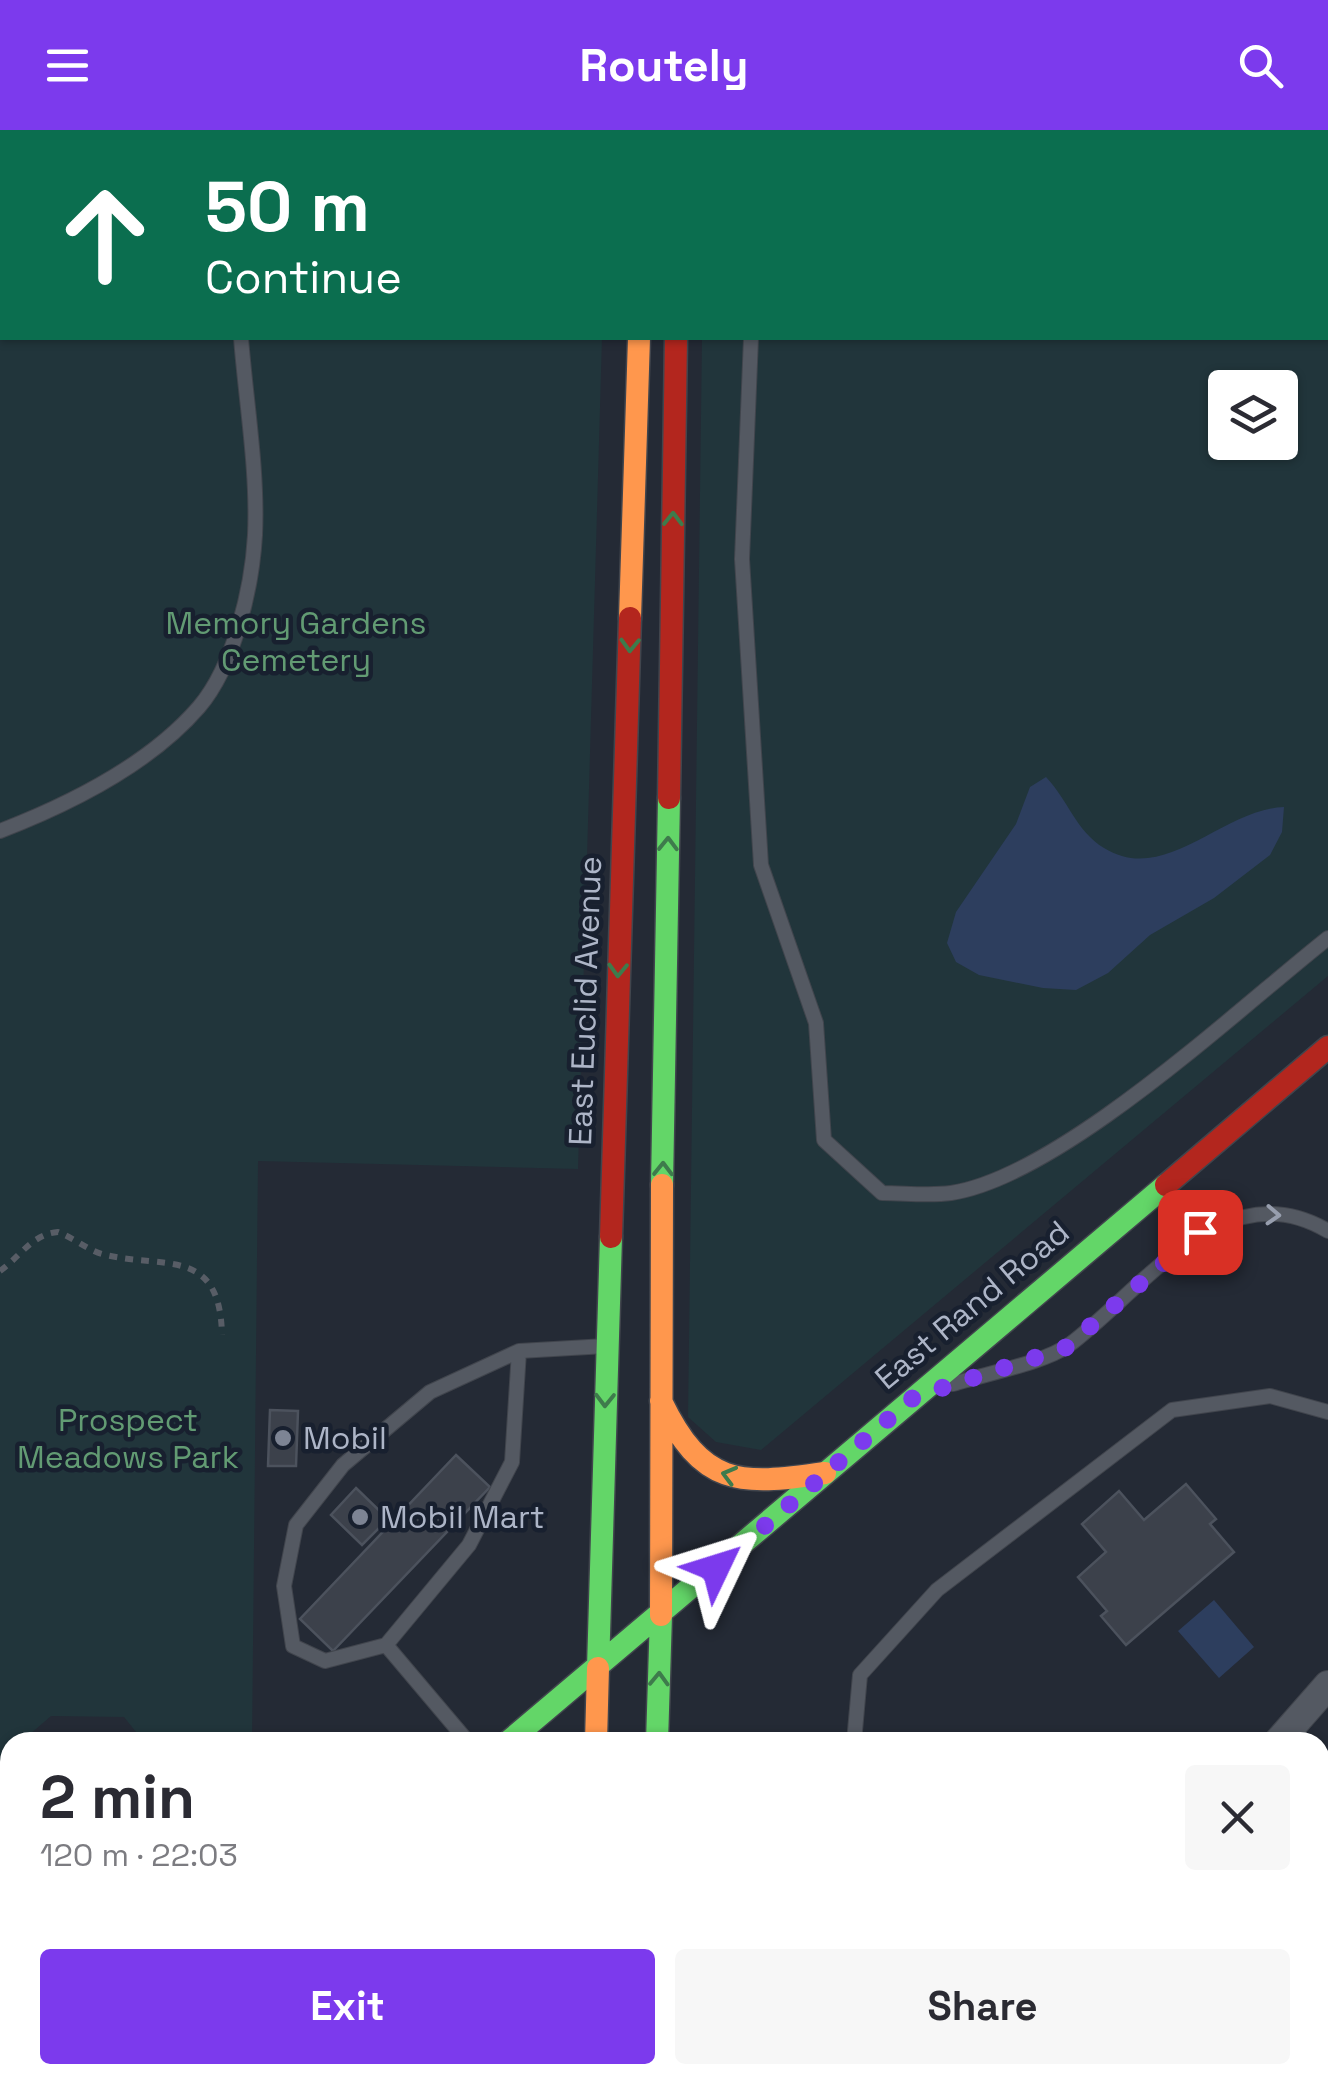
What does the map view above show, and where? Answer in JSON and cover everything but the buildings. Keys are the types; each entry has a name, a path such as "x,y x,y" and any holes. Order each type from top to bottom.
{"main road":[{"name":"East Euclid Avenue","path":"596,1732 639,340"},
{"path":"657,1732 676,340"},
{"name":"East Rand Road","path":"520,1732 1328,1047"},
{"path":"661,1401 678,1443 705,1468 732,1480 776,1481 825,1473"}],"street":[{"path":"1293,1732 1328,1685"}],"lane":[{"path":"0,832 73,799 137,760 201,705 219,674 244,596 255,534 241,340"},
{"path":"752,340 742,559 761,864 816,1023 824,1140 882,1193 952,1192 1014,1172 1091,1127 1328,938"},
{"path":"914,1397 1065,1348 1200,1232 1249,1214 1280,1213 1310,1220 1328,1231"},
{"path":"519,1351 512,1462 470,1545 386,1645 325,1661 293,1646 284,1586 296,1524 344,1465 430,1392 519,1351 606,1346"},
{"path":"855,1732 860,1676 937,1590 1172,1410 1270,1396 1328,1412"},
{"path":"386,1645 460,1732"}],"path":[{"path":"0,1271 20,1258 33,1239 58,1232 102,1255 168,1260 204,1278 220,1304 222,1335"}],"green space":[{"name":"Memory Gardens Cemetery","path":"0,340 602,340 578,1169 258,1161 252,1732 136,1732 124,1717 51,1716 33,1732 0,1732"},
{"path":"702,340 1328,340 1328,976 761,1450 716,1442 688,1417"}],"water":[{"path":"1046,777 1094,841 1127,857 1149,858 1171,852 1238,820 1284,807 1282,832 1270,855 1214,898 1150,935 1108,973 1076,990 1043,988 979,975 956,962 947,943 956,912 1016,824 1030,787"},
{"path":"1214,1600 1254,1647 1219,1678 1178,1631"}],"traffic: fast":[{"path":"662,1185 669,798"},
{"path":"520,1732 1166,1185"},
{"path":"598,1668 611,1237"},
{"path":"657,1732 661,1615"}],"traffic: slow":[{"path":"630,618 639,340"},
{"path":"661,1615 662,1185"},
{"path":"661,1401 692,1450 708,1465 726,1474 768,1479 825,1473"},
{"path":"596,1732 598,1668"}],"traffic: jam":[{"path":"669,798 676,340"},
{"path":"611,1237 630,618"},
{"path":"1166,1185 1328,1047"}],"place":[{"name":"Mobil","path":"283,1438"},
{"name":"Mobil Mart","path":"360,1517"}],"route":[{"path":"716,1568 914,1397 1065,1348 1200,1232"}],"park label":[{"name":"Prospect Meadows Park","path":"128,1438"}]}
